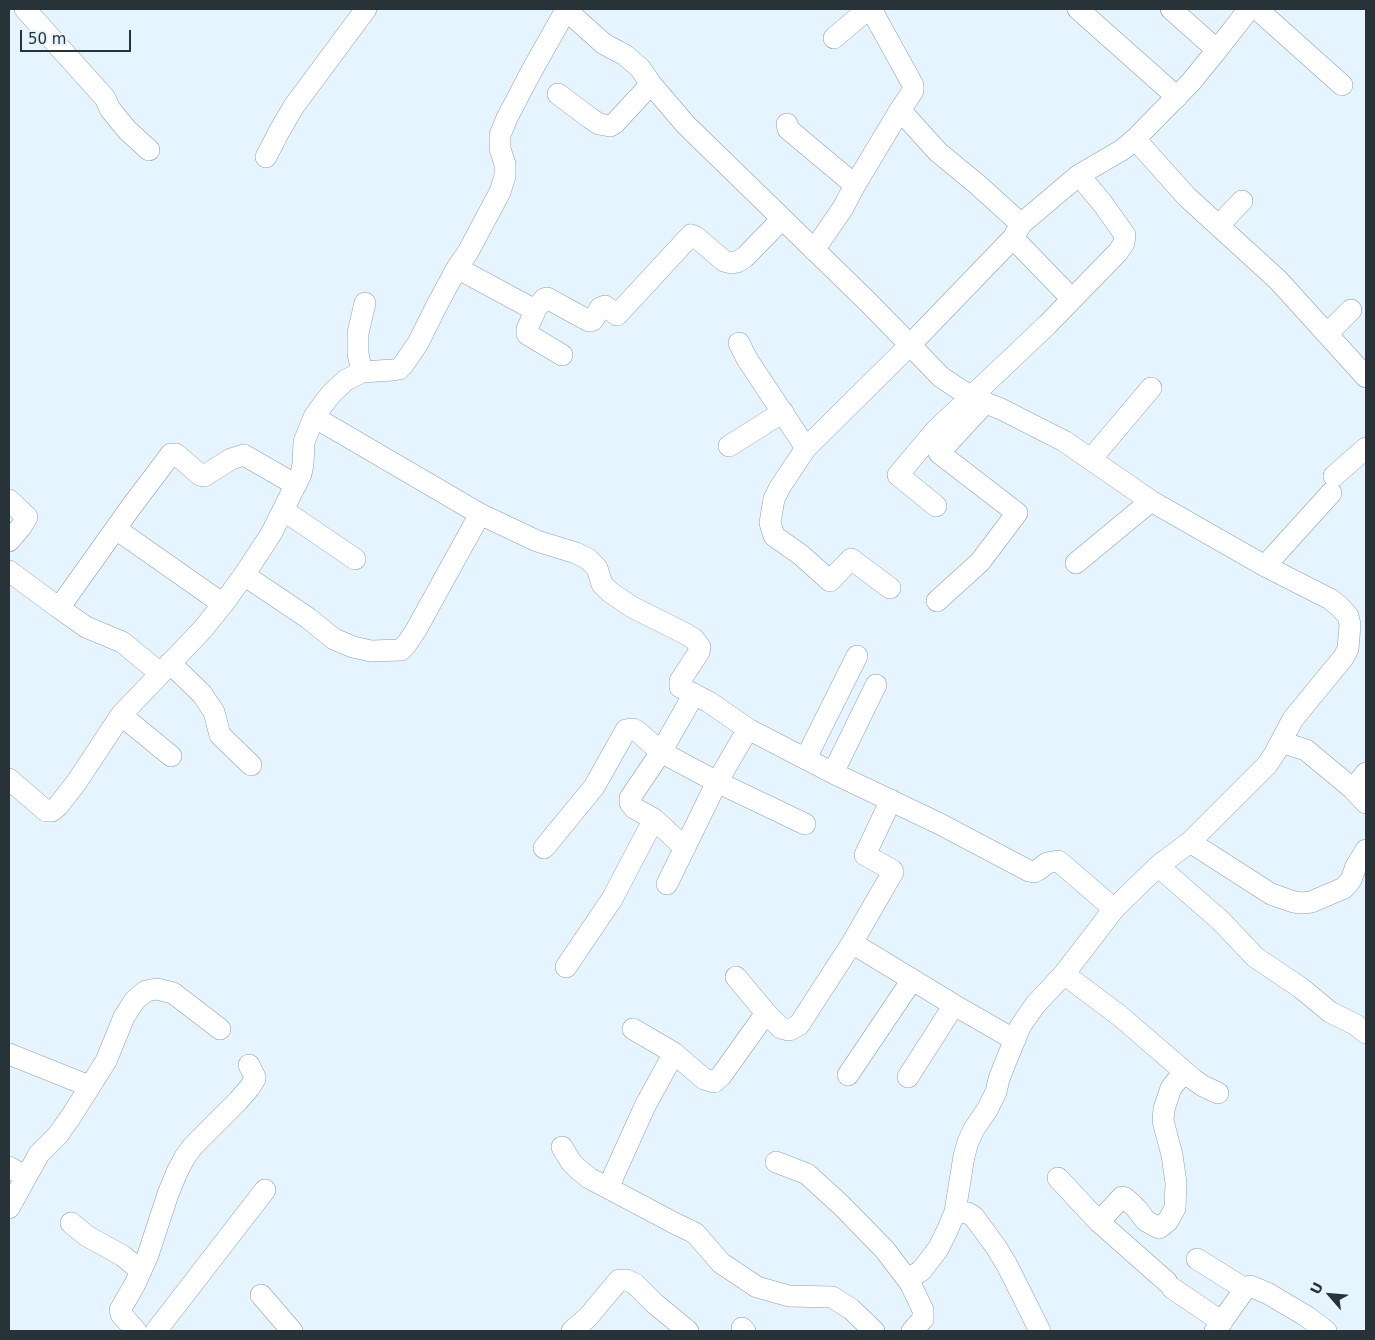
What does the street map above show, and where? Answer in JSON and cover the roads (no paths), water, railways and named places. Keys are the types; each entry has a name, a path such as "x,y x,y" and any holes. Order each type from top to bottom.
{"street":[{"path":"25,9 104,98 110,109 127,130 149,150"},
{"path":"266,157 294,106 366,9"},
{"path":"9,779 46,811 52,811 58,806 76,783 121,715 203,629 244,576 270,534 296,485 303,464 304,442 314,417 331,394 346,380 362,372 399,369 403,365 418,343 457,268 468,252 500,192 505,176 505,164 500,149 500,135 531,72 566,9 604,44 625,55 640,68 686,125 869,303 941,377 978,400 1064,441 1151,501 1265,566 1330,600 1348,616 1350,625 1348,649 1343,658 1293,719 1276,753 1256,777 1190,842 1158,866 1114,909 1064,974 1035,1005 1020,1027 999,1079 996,1092 968,1142 955,1212 938,1249 921,1271 907,1280"},
{"path":"1078,9 1177,96"},
{"path":"1171,9 1217,50"},
{"path":"890,588 851,559 830,581 801,555 774,536 770,523 774,499 780,487 806,448 910,345 1017,231 1088,170 1129,145 1177,96 1249,9"},
{"path":"1257,9 1342,85"},
{"path":"814,250 843,208 900,110 913,92 913,86 880,26 877,12 834,38"},
{"path":"558,94 599,124 610,126 651,84"},
{"path":"900,110 938,152 978,185 1072,300"},
{"path":"786,124 788,129 855,185"},
{"path":"1129,145 1278,280 1366,377"},
{"path":"937,601 980,562 1017,513 939,453 978,400 1118,252 1124,243 1125,235 1088,170"},
{"path":"1218,225 1242,201"},
{"path":"562,355 527,334 527,329 536,309 544,299 548,298 589,321 593,320 600,308 605,306 617,314 691,235 696,237 724,261 732,263 745,257 782,219"},
{"path":"457,268 536,309"},
{"path":"362,372 358,354 358,333 365,303"},
{"path":"1327,334 1352,310"},
{"path":"739,343 747,359 806,448"},
{"path":"1091,459 1151,388"},
{"path":"936,506 895,478 935,431 978,400"},
{"path":"729,446 783,412"},
{"path":"314,417 480,514 537,541 576,553 588,559 597,568 602,584 610,592 632,607 694,639 700,647 699,652 680,681 680,687 708,702 748,729 940,824 1029,871 1034,872 1047,863 1058,861 1114,909"},
{"path":"1265,566 1366,448"},
{"path":"59,608 171,454 176,454 200,475 204,476 231,459 244,455 296,485"},
{"path":"9,500 26,517 25,522 9,541"},
{"path":"1076,564 1151,501"},
{"path":"283,510 355,559"},
{"path":"244,576 308,618 334,639 353,647 371,651 401,650 416,630 480,514"},
{"path":"116,529 223,604"},
{"path":"9,571 86,627 122,642 165,668 202,694 214,712 220,735 251,765"},
{"path":"806,758 857,656"},
{"path":"834,773 876,685"},
{"path":"685,848 654,819 634,808 630,803 630,798 661,752 694,694"},
{"path":"121,715 171,756"},
{"path":"544,848 594,787 626,730 632,728 661,752 717,782 805,824"},
{"path":"667,884 717,782 748,729"},
{"path":"1281,742 1306,750 1362,788"},
{"path":"736,977 781,1028 789,1030 800,1025 852,943 893,872 892,870 862,860 891,800"},
{"path":"566,967 612,898 654,819"},
{"path":"1190,842 1272,894 1302,903 1311,902 1344,888 1351,880 1356,866 1366,850"},
{"path":"1158,866 1221,921 1255,957 1301,988 1330,1012 1363,1024"},
{"path":"852,943 1015,1040"},
{"path":"1064,974 1120,1016 1184,1072 1203,1086 1218,1093"},
{"path":"848,1075 912,980"},
{"path":"9,1208 18,1172 58,1135 72,1116 106,1061 124,1017 135,1000 146,992 157,989 173,993 220,1029"},
{"path":"908,1077 954,1005"},
{"path":"633,1029 674,1053 704,1079 714,1082 721,1076 766,1013"},
{"path":"608,1188 645,1106 674,1053"},
{"path":"9,1054 89,1086"},
{"path":"136,1331 121,1314 120,1310 148,1254 177,1172 193,1146 250,1087 255,1077 249,1065"},
{"path":"1098,1222 1122,1197 1136,1208 1146,1221 1159,1228 1168,1221 1175,1208 1176,1183 1164,1121 1164,1109 1171,1088 1184,1072"},
{"path":"562,1147 571,1162 589,1178 695,1233 721,1263 757,1287 789,1296 832,1297 851,1309 874,1331"},
{"path":"776,1162 807,1174 841,1205 885,1250 907,1280 923,1310 924,1314 921,1323 912,1331"},
{"path":"1058,1178 1098,1222 1218,1327 1245,1289 1250,1286 1267,1293 1306,1316 1326,1331"},
{"path":"156,1331 265,1190"},
{"path":"955,1212 968,1213 974,1217 996,1247 1040,1331"},
{"path":"71,1223 87,1236 123,1256 140,1271"},
{"path":"1197,1259 1245,1289"},
{"path":"572,1331 588,1317 620,1280 627,1280 635,1284 654,1303 688,1331"},
{"path":"261,1295 292,1331"}]}
